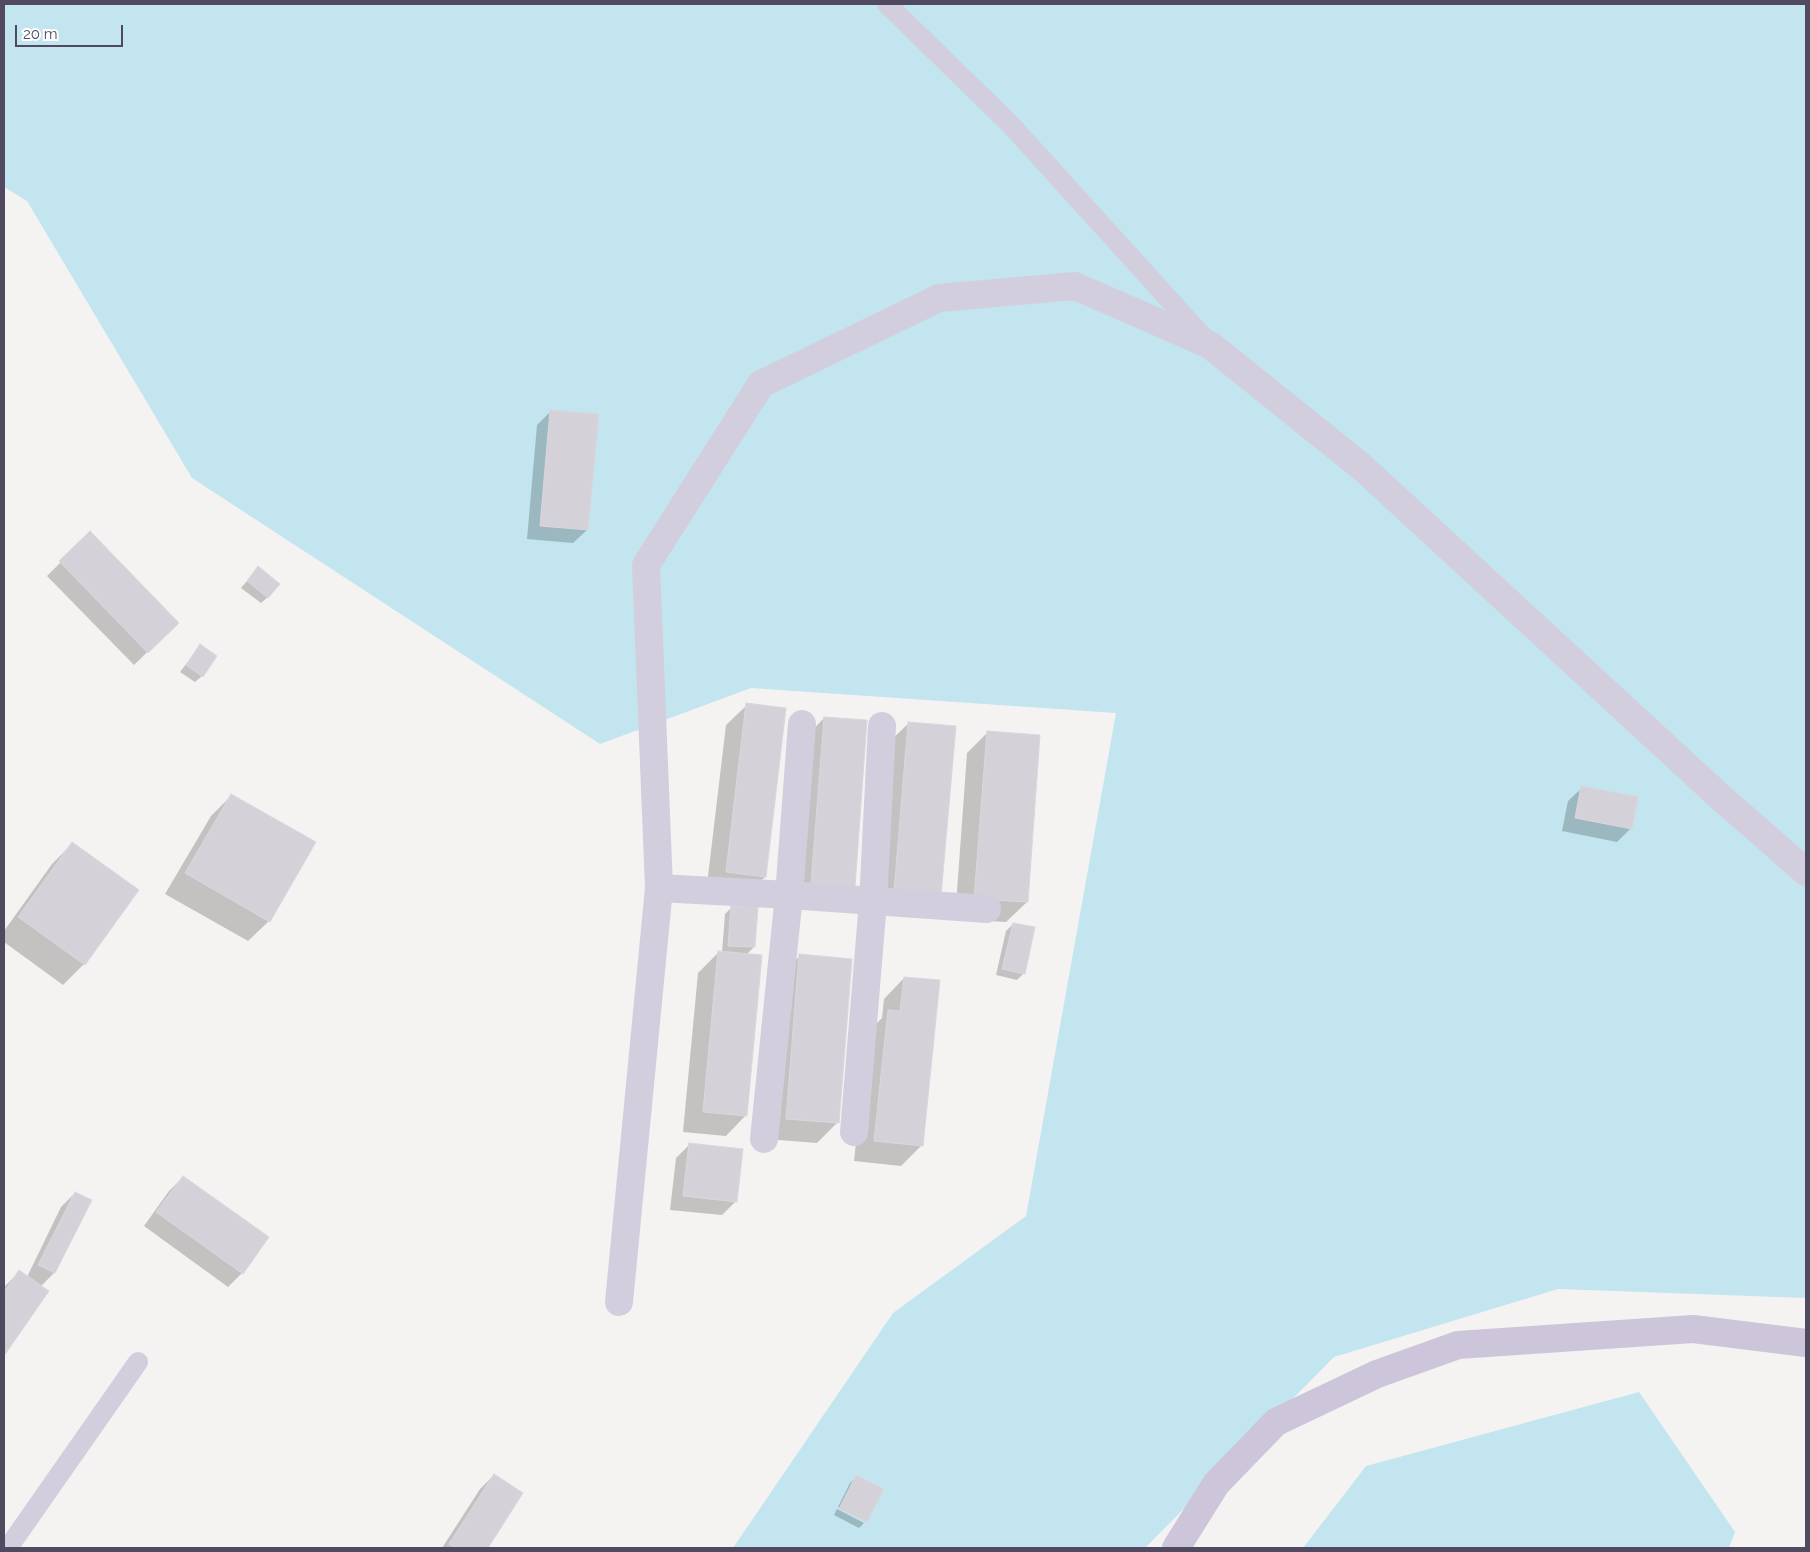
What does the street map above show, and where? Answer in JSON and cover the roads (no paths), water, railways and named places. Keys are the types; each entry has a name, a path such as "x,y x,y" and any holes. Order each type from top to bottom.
{"street":[{"path":"619,1302 659,888 646,564 761,384 939,298 1075,286 1210,345 1363,468 1718,795 1806,872"},
{"path":"764,1139 789,895 802,724"},
{"path":"854,1132 872,902 882,726"},
{"path":"659,888 987,909"},
{"path":"1176,1548 1216,1484 1276,1422 1377,1374 1458,1345 1693,1329 1806,1343"}],"lane":[{"path":"887,4 1010,124 1210,345"},
{"path":"8,1548 138,1362"}]}
